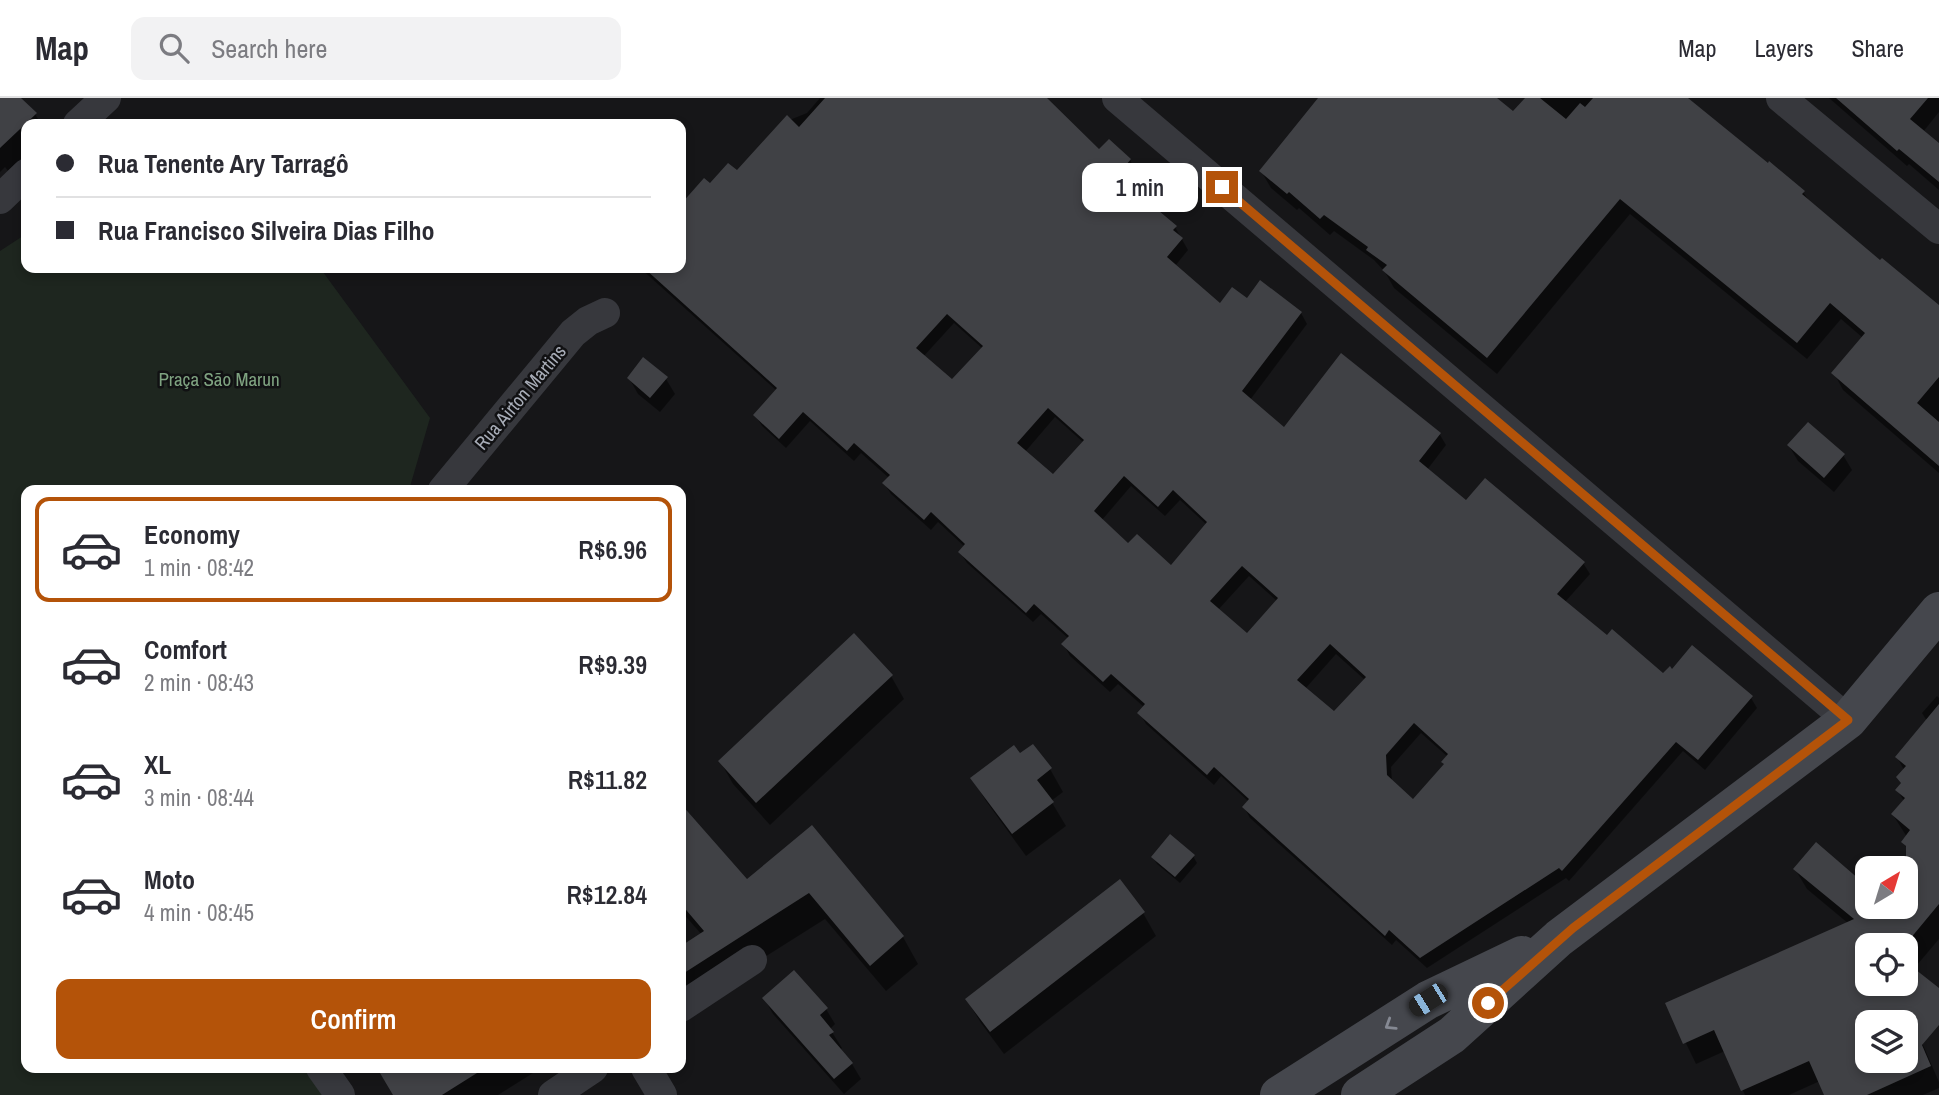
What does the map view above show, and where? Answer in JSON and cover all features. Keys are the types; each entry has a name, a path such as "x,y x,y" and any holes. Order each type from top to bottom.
{"main road":[{"path":"1360,1095 1452,1035 1559,938 1848,720 1939,611"},
{"path":"1279,1095 1428,1000 1559,938"}],"street":[{"path":"83,119 106,98"},
{"path":"1118,98 1848,720"},
{"path":"1781,98 1939,229"},
{"path":"0,199 21,179"},
{"name":"Rua Airton Martins","path":"447,485 573,333 588,321 605,313"},
{"path":"686,1004 752,960"},
{"path":"325,1073 340,1095"},
{"path":"553,1095 586,1073"},
{"path":"649,1073 662,1095"}],"green space":[{"name":"Praça São Marun","path":"21,237 21,273 324,273 430,418 410,485 21,485 21,1073 307,1073 322,1095 0,1095 0,251"}],"building":[{"path":"0,98 21,98 37,113 31,119 21,119 21,128 0,148"},
{"path":"825,98 1047,98 1099,149 1109,139 1131,159 1117,176 1177,226 1173,230 1183,238 1167,257 1220,303 1232,287 1247,298 1260,280 1302,312 1242,391 1284,427 1341,353 1441,433 1419,461 1466,500 1485,478 1585,562 1557,594 1607,635 1612,629 1663,673 1670,666 1672,669 1692,645 1753,696 1698,760 1676,742 1562,871 1559,868 1420,958 1389,930 1385,936 1242,807 1249,799 1214,767 1207,775 1137,713 1145,704 1111,674 1103,682 1061,644 1069,636 1034,604 1026,613 958,552 965,544 931,512 924,520 882,483 890,475 854,443 847,451 803,412 779,439 753,415 777,388 650,273 686,273 686,198 704,178 710,183 728,163 737,170 787,115 799,127","holes":["947,314 983,346 952,379 916,348","1048,408 1084,440 1053,474 1017,443","1124,476 1158,507 1173,490 1207,522 1171,565 1137,534 1128,543 1094,511","1242,566 1278,598 1247,633 1210,601","1330,644 1366,677 1334,711 1297,680","1414,723 1448,754 1441,762 1444,764 1413,799 1387,775 1386,755"]},
{"path":"1318,98 1497,98 1513,111 1525,98 1540,98 1566,119 1580,103 1585,107 1593,98 1688,98 1768,163 1769,161 1805,191 1802,194 1880,260 1882,258 1939,305 1939,377 1917,403 1939,422 1939,466 1831,373 1865,333 1830,303 1797,343 1620,199 1487,358 1382,270 1387,265 1366,250 1368,247 1324,215 1320,219 1259,171"},
{"path":"1836,98 1928,98 1910,119 1939,143 1939,182 1899,149 1897,151"},
{"path":"643,357 668,377 650,398 627,378"},
{"path":"1808,422 1845,454 1824,478 1787,445"},
{"path":"854,633 893,675 756,803 718,761"},
{"path":"1939,704 1939,904 1915,933 1855,933 1855,996 1918,996 1918,971 1939,988 1939,1025 1922,1045 1931,1066 1918,1072 1918,1010 1855,1010 1855,1073 1916,1073 1867,1095 1824,1095 1809,1061 1741,1091 1714,1030 1683,1044 1665,1003 1854,919 1793,869 1816,842 1855,876 1855,919 1918,919 1918,856 1906,856 1906,846 1901,842 1910,830 1891,814 1905,798 1895,790 1901,783 1896,777 1906,766 1895,757"},
{"path":"1033,744 1052,768 1037,780 1054,802 1012,834 970,778 1014,745 1020,753"},
{"path":"686,810 747,879 812,825 904,936 870,966 809,893 686,972 686,943 704,931 686,910"},
{"path":"1170,834 1195,855 1175,877 1151,857"},
{"path":"1120,879 1145,912 990,1032 965,999"},
{"path":"794,970 828,1008 820,1015 834,1032 829,1035 853,1063 834,1079 762,998"},
{"path":"380,1073 477,1073 442,1095 393,1095"}],"route":[{"path":"1222,187 1848,720 1559,938 1488,1003"}]}
